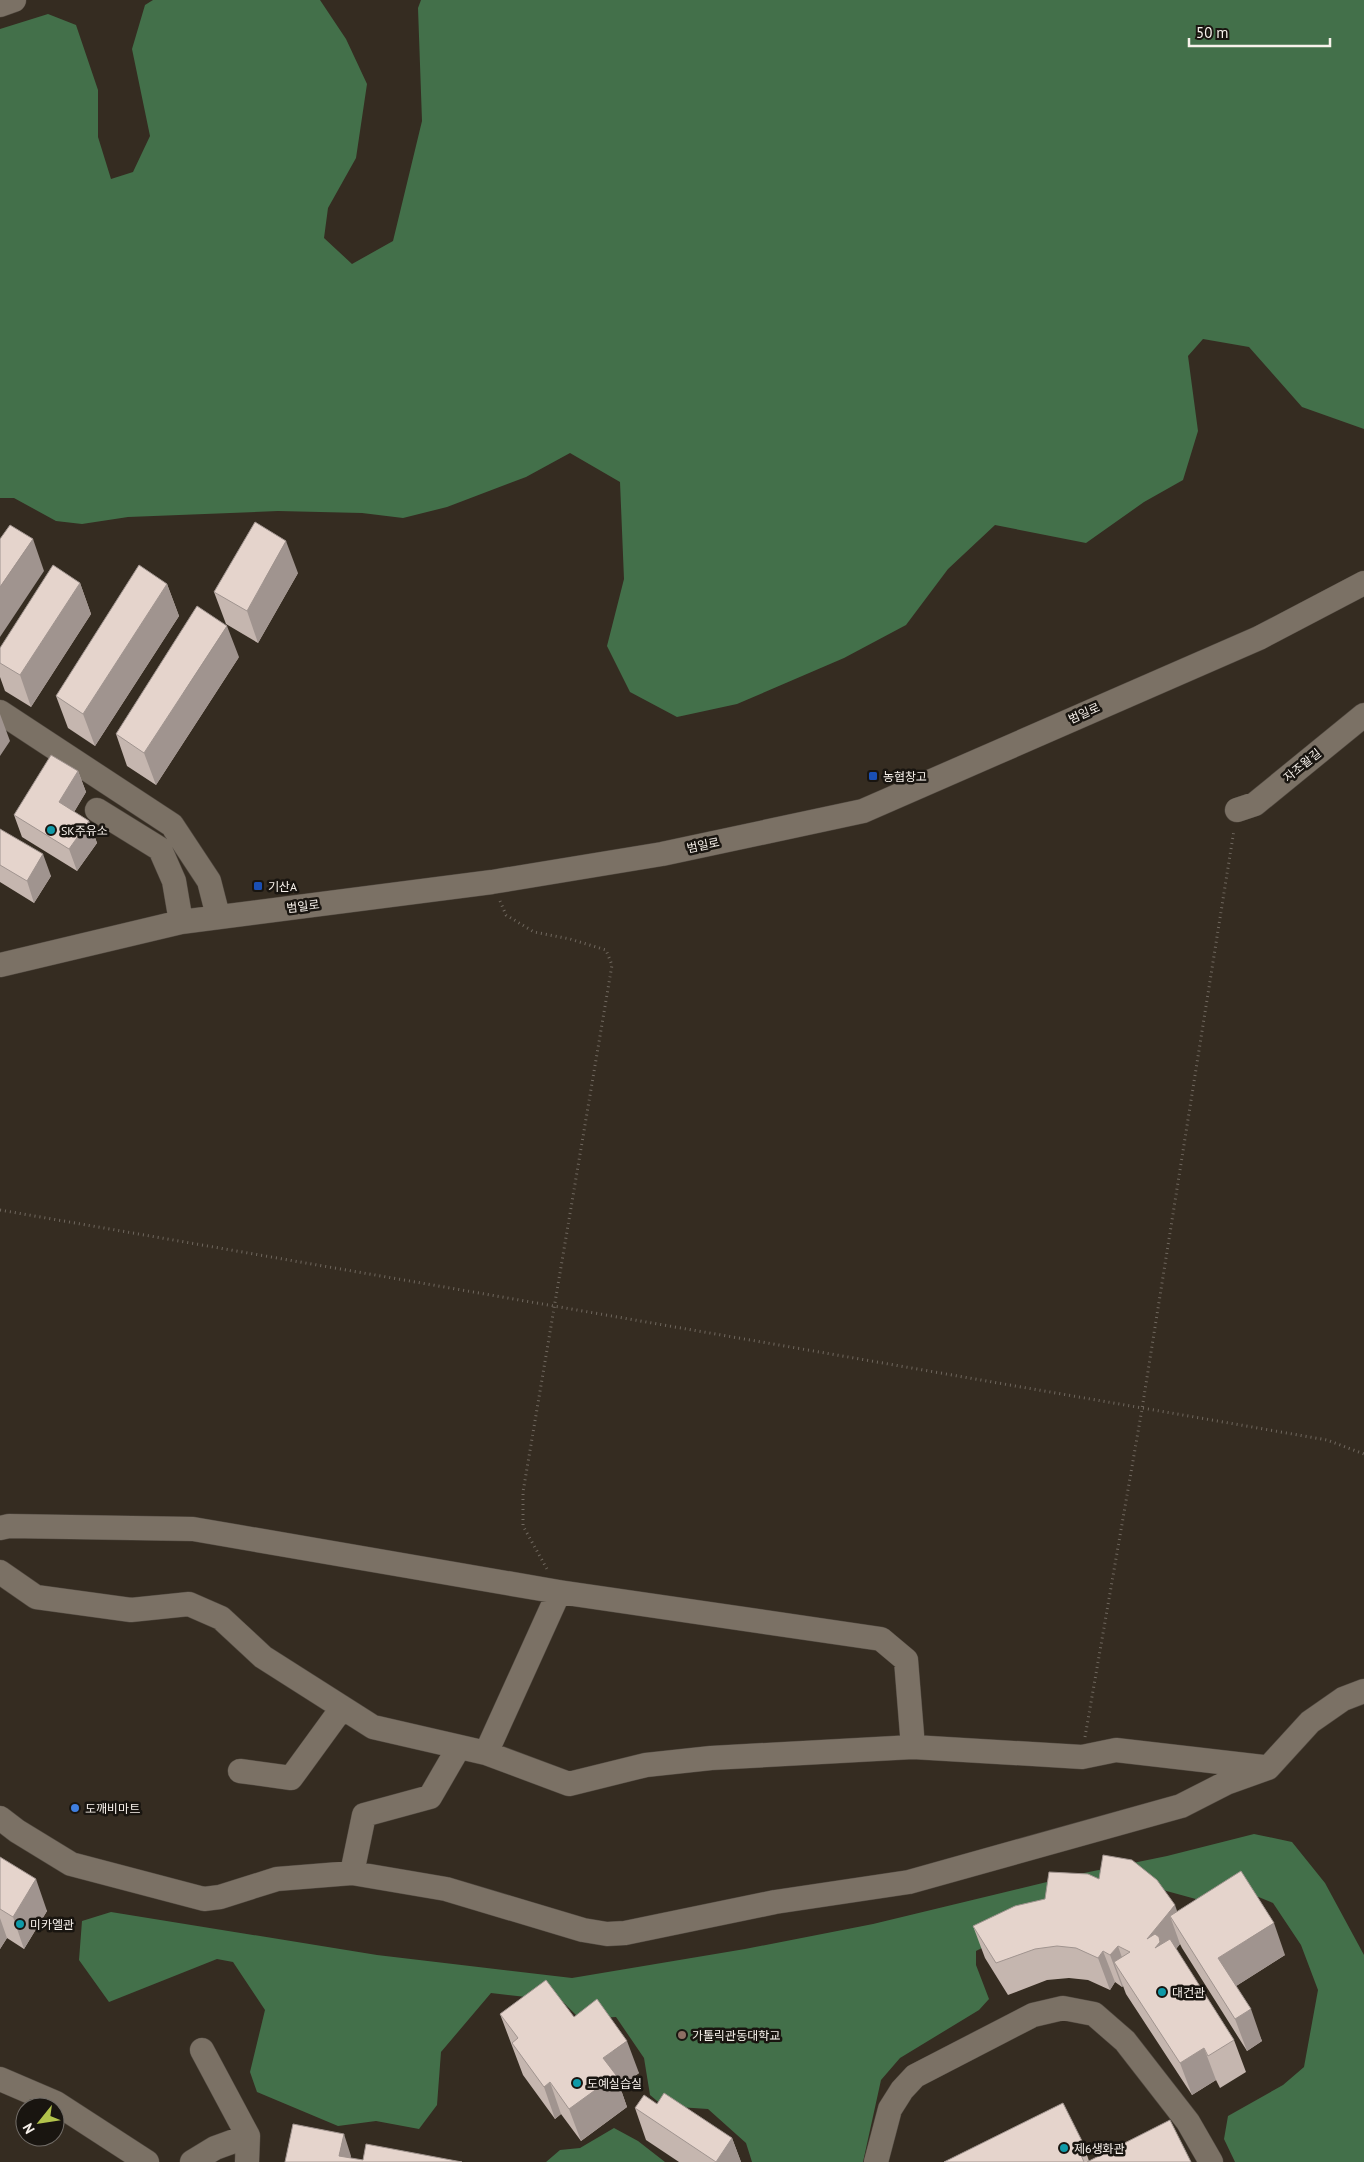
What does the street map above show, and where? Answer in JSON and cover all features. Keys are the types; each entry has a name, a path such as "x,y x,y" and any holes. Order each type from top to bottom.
{"street":[{"path":"0,5 14,0"},
{"name":"범일로","path":"0,965 181,922 492,882 662,854 863,811 1259,638 1364,583"},
{"path":"0,712 172,825 209,882 218,916"},
{"name":"자조왈길","path":"1237,810 1255,804 1364,715"},
{"path":"97,810 160,849 174,880 181,922"},
{"path":"0,1528 9,1526 193,1529 559,1592 881,1638 906,1660 914,1747"},
{"path":"0,1572 36,1597 131,1610 189,1604 221,1618 263,1657 373,1727 486,1753 569,1784 646,1765 711,1758 914,1747 1082,1757 1116,1750 1268,1768"},
{"path":"486,1753 559,1592"},
{"path":"0,1818 17,1831 71,1864 204,1899 220,1897 277,1879 352,1873 446,1889 583,1930 608,1934 625,1933 775,1902 909,1882 1181,1806 1226,1784 1268,1768 1310,1722 1343,1700 1364,1691"},
{"path":"240,1771 291,1778 342,1708"},
{"path":"352,1873 364,1815 430,1797 459,1747"},
{"path":"876,2162 890,2109 902,2090 915,2076 1033,2015 1062,2008 1094,2014 1125,2041 1188,2122 1211,2162"},
{"path":"202,2050 248,2136 247,2162"},
{"path":"0,2079 56,2103 147,2162"},
{"path":"192,2162 215,2148 248,2136"}],"path":[{"path":"1082,1757 1142,1409 1237,810"},
{"path":"492,882 506,915 534,932 570,938 606,950 612,965 523,1492 523,1526 559,1592"},
{"path":"0,1210 1327,1440 1364,1454"}],"green space":[{"path":"153,0 320,0 346,39 367,84 356,158 328,208 324,238 352,264 393,241 422,121 418,8 421,0 1364,0 1364,429 1302,407 1249,347 1203,339 1188,356 1198,431 1183,480 1144,502 1086,543 995,525 948,569 906,625 844,658 737,704 677,717 630,692 607,646 624,579 620,482 570,453 526,477 447,507 403,518 362,513 278,511 128,517 82,524 56,521 14,498 0,498 0,29 48,14 76,25 98,90 98,137 111,179 133,172 150,136 132,49 145,5"},
{"path":"1254,1834 1292,1842 1325,1883 1364,1955 1364,2162 1235,2162 1224,2139 1228,2116 1283,2085 1304,2067 1318,1990 1301,1945 1273,1903 1239,1889 1214,1904 1119,1878 976,1951 976,1965 989,1999 979,2010 900,2058 881,2080 863,2162 752,2162 746,2143 708,2109 663,2106 650,2095 644,2058 616,2017 580,2019 562,2001 491,1993 441,2052 437,2105 419,2129 376,2121 338,2126 257,2092 250,2072 265,2010 233,1962 217,1959 109,2002 79,1960 82,1921 111,1912 377,1955 572,1978 745,1949 873,1924"},
{"path":"614,2128 638,2141 665,2162 546,2162 560,2150 580,2148"}],"building":[{"path":"255,522 286,541 247,611 214,592"},
{"path":"10,525 33,539 0,587 0,539"},
{"path":"53,565 80,583 20,675 0,663 0,648"},
{"path":"139,565 167,584 83,714 56,696"},
{"path":"197,606 227,626 144,753 116,734"},
{"path":"51,755 78,771 59,802 89,821 69,849 14,815"},
{"path":"0,829 43,854 27,881 0,865"},
{"name":"대건관","path":"1103,1855 1132,1860 1157,1880 1175,1905 1147,1939 1155,1934 1159,1937 1160,1942 1155,1948 1170,1939 1234,2040 1208,2056 1204,2048 1180,2063 1114,1962 1130,1952 1118,1946 1110,1955 1103,1951 1098,1958 1076,1948 1057,1946 1035,1949 996,1963 973,1926 1015,1906 1045,1899 1049,1872 1088,1874 1099,1879"},
{"path":"0,1857 36,1879 13,1917 0,1909"},
{"path":"1241,1871 1274,1923 1218,1958 1251,2009 1235,2019 1170,1916"},
{"path":"546,1980 574,2017 597,1999 627,2041 603,2058 616,2075 569,2109 550,2082 544,2087 512,2043 518,2038 500,2014"},
{"path":"664,2093 732,2138 716,2162 635,2108 644,2095 657,2104"},
{"path":"1063,2103 1083,2143 1077,2146 1084,2162 944,2162"},
{"path":"1170,2120 1191,2162 1087,2162"},
{"path":"293,2124 344,2134 339,2156 363,2160 366,2144 462,2162 285,2162"}],"place":[{"name":"농협창고","path":"873,776"},
{"name":"SK주유소","path":"51,830"},
{"name":"기산A","path":"258,886"},
{"name":"도깨비마트","path":"75,1808"},
{"name":"미카엘관","path":"20,1924"},
{"name":"대건관","path":"1162,1992"},
{"name":"가톨릭관동대학교","path":"682,2035"},
{"name":"도예실습실","path":"577,2083"},
{"name":"제6생화관","path":"1064,2148"}]}
